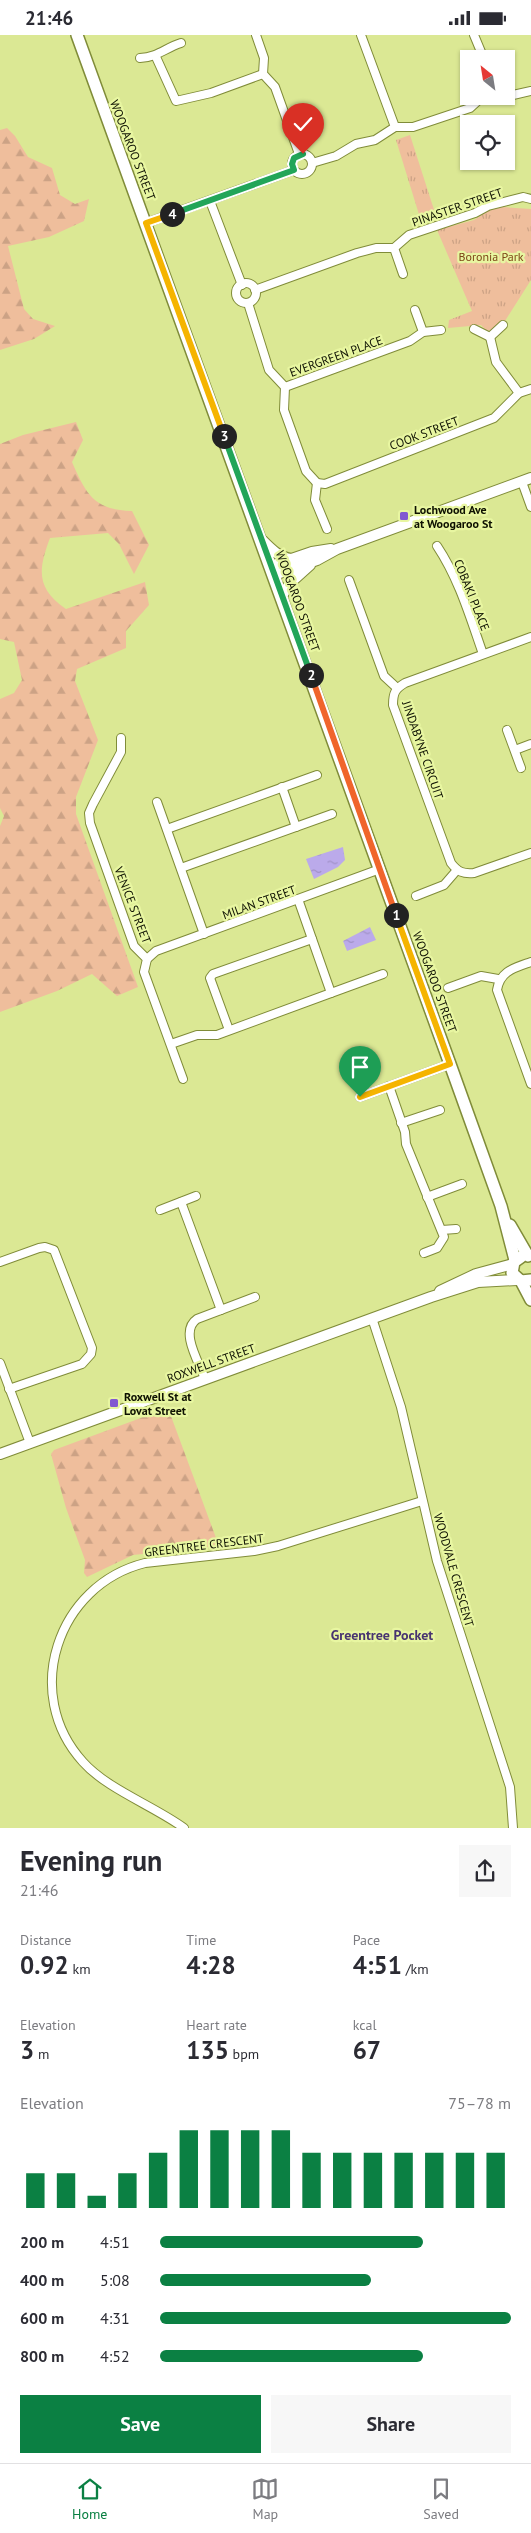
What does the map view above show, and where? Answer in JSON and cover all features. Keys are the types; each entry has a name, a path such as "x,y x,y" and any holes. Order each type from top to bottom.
{"main road":[{"name":"WOOGAROO STREET","path":"77,35 282,595 500,1206 514,1262 512,1273 523,1280 531,1300"},
{"name":"WOOGAROO STREET","path":"500,1206 529,1257 514,1262"}],"street":[{"path":"256,35 264,58 263,74 275,87 299,154"},
{"path":"361,35 395,127"},
{"path":"474,35 480,50"},
{"path":"140,58 156,57 170,47 181,43"},
{"path":"156,57 176,101 211,93 263,74"},
{"path":"515,95 531,91"},
{"path":"312,163 336,156 356,144 375,140 395,127 413,127 470,108 473,105"},
{"path":"299,154 309,157 312,163 310,169 305,174 298,174 294,170 292,161 299,154"},
{"path":"146,223 294,170"},
{"name":"PINASTER STREET","path":"394,248 409,235 475,213 488,206 523,197 531,199"},
{"path":"210,201 242,285"},
{"path":"255,289 376,248 394,248 403,274"},
{"path":"250,284 255,289 254,300 248,303 242,302 237,297 237,290 242,285 250,284"},
{"name":"EVERGREEN PLACE","path":"248,303 269,370 285,387 410,341 423,332 441,330"},
{"path":"415,310 423,332"},
{"path":"490,337 503,325"},
{"path":"474,329 490,337 496,362 519,393"},
{"path":"285,387 284,410 306,471 317,483 316,500 327,529"},
{"name":"COOK STREET","path":"317,483 325,484 494,418 519,393 531,389"},
{"path":"282,595 290,583 317,560 337,549 526,480 531,507"},
{"path":"261,539 276,553 291,559"},
{"name":"COBAKI PLACE","path":"437,546 449,564 459,587 483,654"},
{"path":"273,571 291,559 312,552 337,549"},
{"path":"273,571 317,560"},
{"path":"350,580 384,676 397,688"},
{"name":"JINDABYNE CIRCUIT","path":"456,870 451,863 393,705 393,695 397,688 405,683 531,637"},
{"path":"508,730 521,768"},
{"name":"VENICE STREET","path":"121,738 121,752 92,803 90,823 134,946 147,959 144,972 183,1079"},
{"path":"515,750 531,744"},
{"path":"167,829 317,775"},
{"path":"282,787 296,827"},
{"path":"157,802 204,934"},
{"path":"180,868 332,814"},
{"path":"416,896 444,885 456,870 465,874 474,873 531,853"},
{"name":"MILAN STREET","path":"147,959 156,951 380,869"},
{"path":"298,899 331,993"},
{"path":"229,1030 210,978 213,974 312,939"},
{"path":"531,962 506,971 498,979 497,990 531,1084"},
{"path":"171,1044 197,1035 217,1035 384,974"},
{"path":"448,988 481,976 498,979"},
{"path":"360,1097 450,1064"},
{"path":"389,1086 402,1123 406,1144 444,1237 442,1244 424,1253"},
{"path":"402,1123 440,1110"},
{"path":"427,1197 462,1184"},
{"path":"160,1210 196,1196"},
{"path":"181,1202 221,1310"},
{"path":"442,1230 456,1229"},
{"path":"0,1262 38,1248 45,1247 54,1250 92,1348 91,1354 82,1364 9,1389"},
{"name":"ROXWELL STREET","path":"431,1297 468,1277 514,1262"},
{"name":"ROXWELL STREET","path":"0,1454 431,1297 478,1282 523,1280"},
{"path":"205,1379 188,1329 197,1319 255,1297"},
{"name":"WOODVALE CRESCENT","path":"372,1317 401,1407 437,1561 510,1787 513,1828"},
{"path":"0,1363 30,1443"},
{"name":"GREENTREE CRESCENT","path":"184,1828 98,1776 71,1748 62,1730 53,1693 53,1674 61,1636 80,1602 94,1587 128,1567 145,1563 254,1551 278,1546 422,1501"}],"green space":[{"path":"7,128 15,136 28,157 52,168 60,195 75,204 89,199 84,221 49,237 8,246 24,309 33,319 55,326 34,339 0,350 0,130"},
{"path":"410,135 436,216 421,221 396,140"},
{"name":"Boronia Park","path":"502,207 531,209 531,280 505,321 495,329 487,331 481,325 448,328 449,320 472,311 437,230 474,220 489,210"},
{"path":"76,422 83,440 72,462 82,483 93,498 100,503 119,510 132,511 149,545 134,574 119,544 108,533 50,538 42,569 42,578 49,594 66,609 145,582 149,605 126,631 126,648 77,669 75,681 98,740 76,797 76,814 138,987 117,996 92,974 57,991 0,1012 0,826 4,816 0,808 0,699 14,693 22,680 14,642 0,639 0,444 23,435"},
{"path":"168,1408 219,1546 133,1555 87,1577 84,1573 85,1560 66,1508 51,1454 54,1450"}],"water":[{"path":"343,847 345,860 338,867 314,879 306,859"},
{"path":"370,927 376,940 347,951 343,941"}],"place":[{"name":"Lochwood Ave at Woogaroo St","path":"404,516"},
{"name":"Roxwell St at Lovat Street","path":"114,1403"}],"district":[{"name":"Greentree Pocket","path":"382,1635"}],"route":[{"path":"303,154 296,155 292,161 294,170 146,223 450,1064 360,1097"}]}
